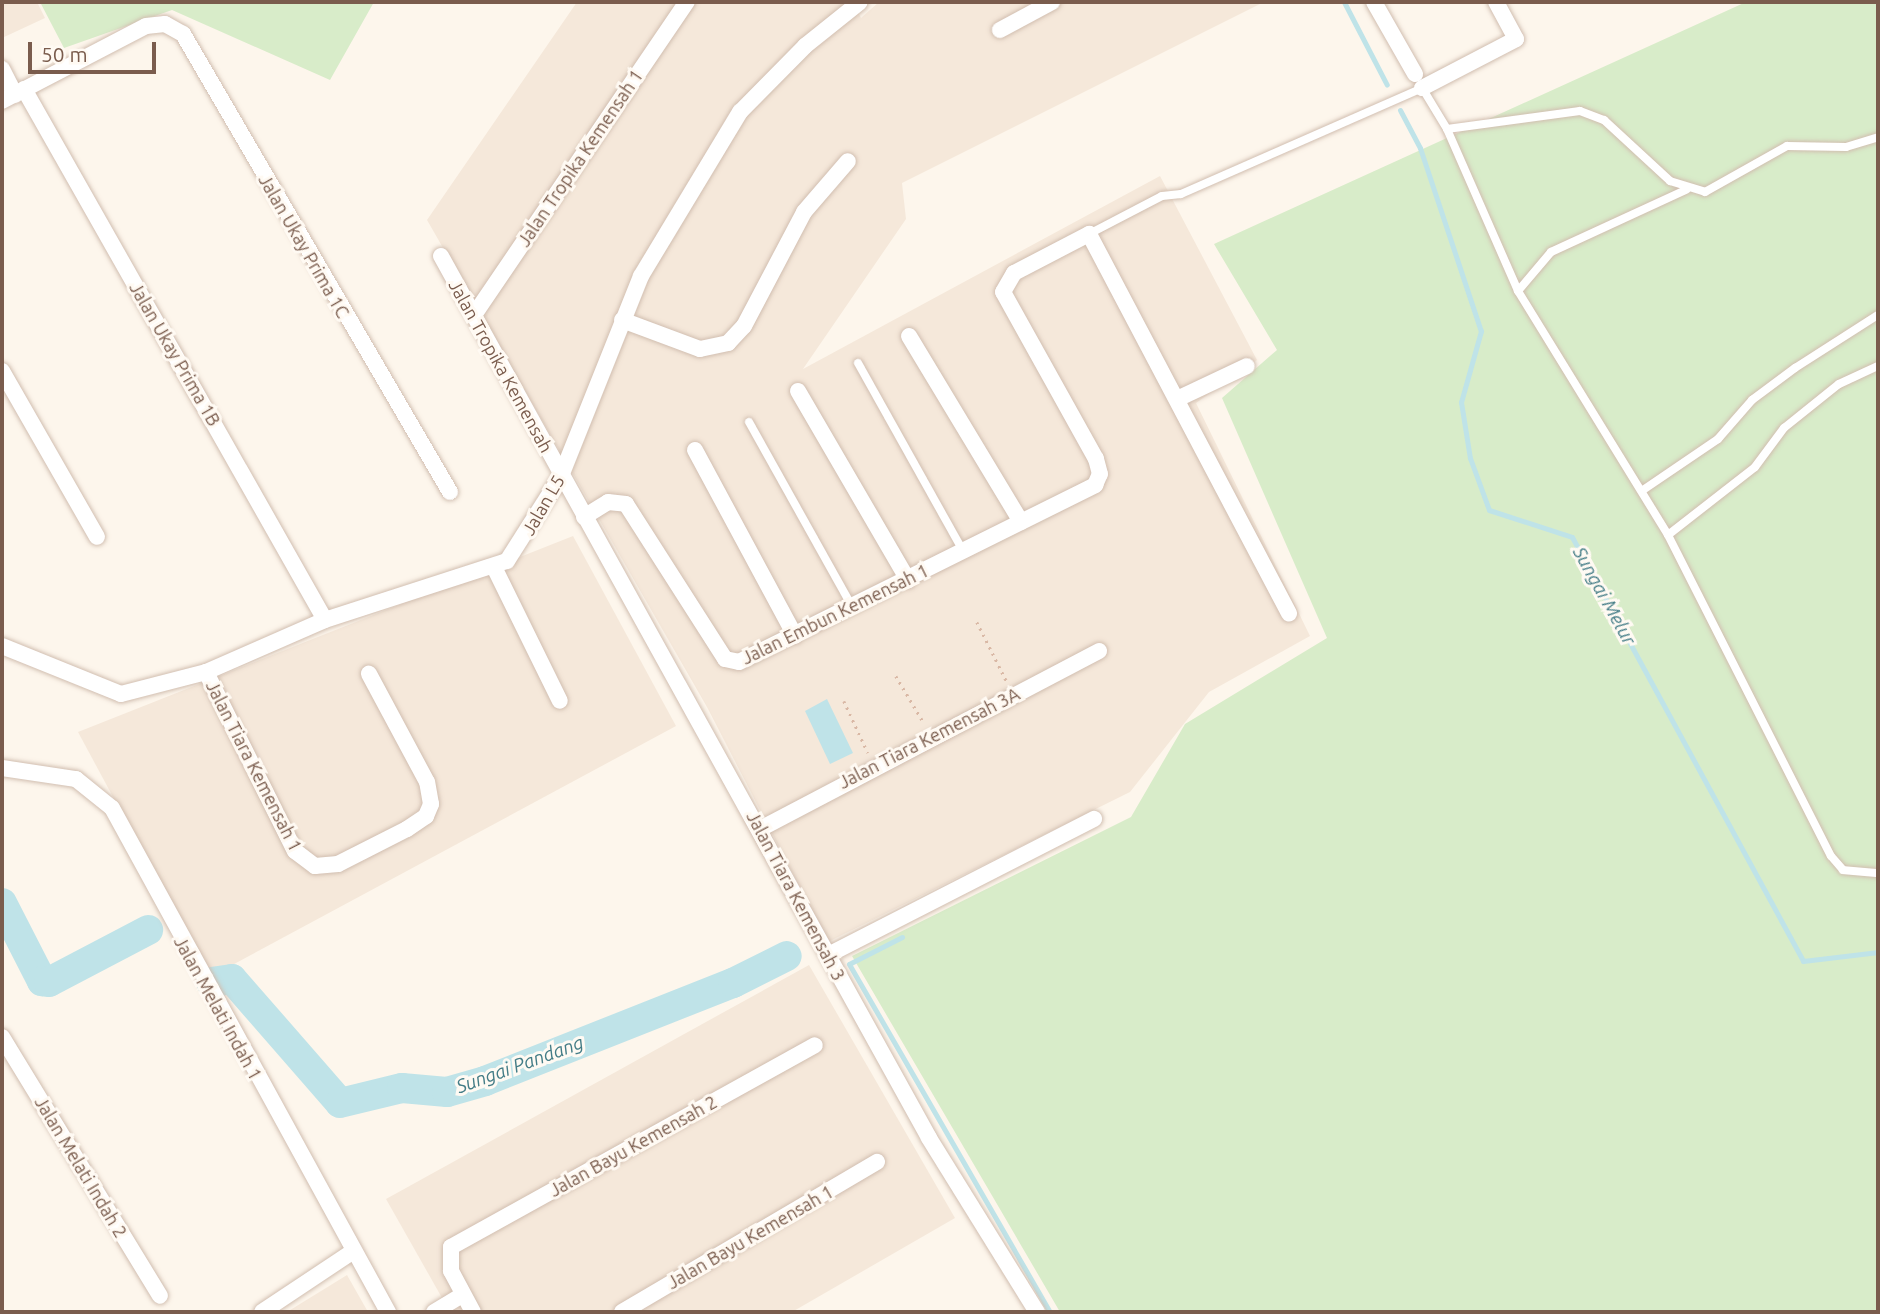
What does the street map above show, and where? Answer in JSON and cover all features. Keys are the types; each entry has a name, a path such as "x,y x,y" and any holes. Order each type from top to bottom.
{"street":[{"name":"Jalan Tropika Kemensah 1","path":"474,315 687,2"},
{"name":"Jalan L5","path":"2,646 121,694 206,672 325,620 494,567 515,554 561,476 622,320 670,224 740,112 805,46 860,2"},
{"path":"1000,30 1052,2"},
{"path":"1374,2 1418,81 1516,39 1496,2"},
{"name":"Jalan Ukay Prima 1C","path":"14,95 146,26 165,24 183,34 450,492"},
{"name":"Jalan Ukay Prima 1B","path":"2,69 14,95 325,620"},
{"path":"622,320 699,349 728,343 744,326 804,212 848,161"},
{"path":"1088,234 1289,614"},
{"name":"Jalan Embun Kemensah 1","path":"584,517 608,502 626,504 725,659 739,662 1095,485 1099,467 1003,292 1014,273 1088,234"},
{"name":"Jalan Tropika Kemensah","path":"441,257 561,476"},
{"path":"909,336 1021,522"},
{"path":"1177,398 1247,366"},
{"path":"2,371 97,537"},
{"path":"798,391 908,580"},
{"path":"695,450 795,636"},
{"name":"Jalan Tiara Kemensah 3","path":"561,476 761,830 929,1138 1037,1312"},
{"path":"494,567 560,701"},
{"name":"Jalan Tiara Kemensah 3A","path":"761,830 932,735 1099,651"},
{"name":"Jalan Tiara Kemensah 1","path":"206,672 295,850 315,866 338,864 407,829 426,816 431,804 427,782 369,674"},
{"name":"Jalan Melati Indah 1","path":"2,768 76,779 112,808 352,1252 388,1312"},
{"path":"828,955 1094,819"},
{"name":"Jalan Melati Indah 2","path":"2,1037 160,1296"},
{"name":"Jalan Bayu Kemensah 2","path":"462,1295 449,1263 451,1247 815,1045"},
{"name":"Jalan Bayu Kemensah 1","path":"622,1312 877,1162"},
{"path":"262,1312 352,1252"},
{"path":"434,1312 462,1295 473,1312"}],"lane":[{"path":"1088,234 1162,196 1181,194 1418,81 1447,129 1518,290 1643,490 1668,535 1831,856 1853,874 1878,873"},
{"path":"1447,129 1580,111 1604,120 1686,190"},
{"path":"1518,290 1551,252 1686,190 1718,187 1767,153 1787,146 1846,148 1878,137"},
{"path":"1643,490 1718,439 1752,400 1795,368 1878,315"},
{"path":"858,363 963,551"},
{"path":"1668,535 1755,467 1793,420 1839,384 1878,366"},
{"path":"749,422 852,606"}],"path":[{"path":"977,622 1014,695"},
{"path":"896,676 932,735"},
{"path":"844,701 874,766"}],"shaded area":[{"path":"2,2 37,2 45,18 2,38"},
{"path":"577,2 853,2 861,18 879,2 1264,2 902,183 906,219 803,369 1160,176 1257,360 1196,403 1310,636 1209,692 1130,792 828,942 707,707 427,220"},
{"path":"573,536 676,726 210,977 78,732"},
{"path":"809,965 955,1218 792,1312 450,1312 386,1199"},
{"path":"347,1275 368,1312 287,1312"}],"green space":[{"path":"40,2 374,2 330,80 172,10 64,48"},
{"path":"1746,2 1878,2 1878,1312 1060,1312 852,956 1131,817 1185,724 1327,638 1222,398 1277,350 1214,244"}],"water":[{"path":"827,699 853,753 830,764 805,711"}],"waterway":[{"name":"Sungai Melur","path":"1344,2 1387,85"},
{"name":"Sungai Melur","path":"1400,110 1420,148 1481,331 1461,402 1470,458 1489,510 1572,537 1803,961 1878,952"},
{"name":"Sungai Pandang","path":"2,903 42,981 49,982 148,930"},
{"name":"Sungai Pandang","path":"902,937 849,964 1050,1312"},
{"name":"Sungai Pandang","path":"211,982 232,979 340,1103 402,1088 447,1092 485,1081 733,983 787,956"}]}
